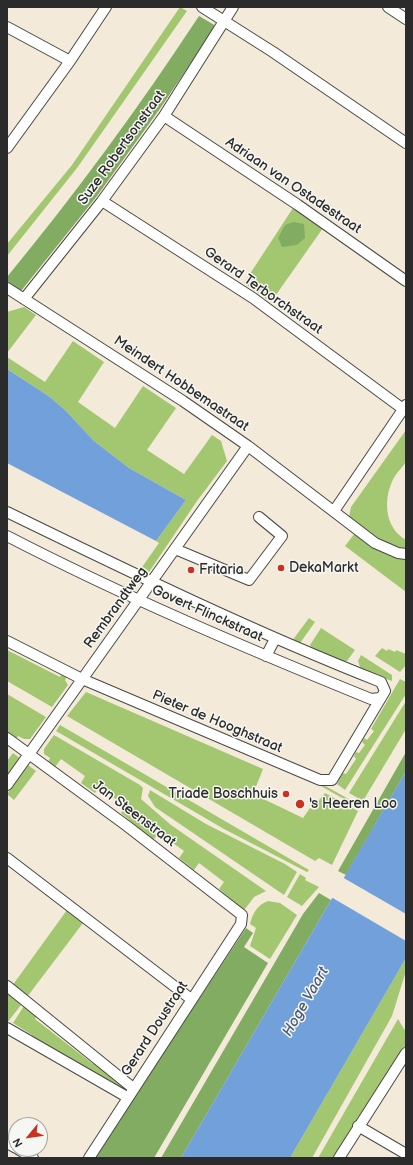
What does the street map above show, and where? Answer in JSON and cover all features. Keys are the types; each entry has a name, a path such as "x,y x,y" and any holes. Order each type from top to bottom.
{"street":[{"path":"7,147 70,61 106,7"},
{"path":"202,7 224,20 406,143"},
{"name":"Suze Robertsonstraat","path":"24,299 102,201 164,116 233,7"},
{"path":"388,7 406,19"},
{"path":"7,27 70,61"},
{"name":"Adriaan van Ostadestraat","path":"164,116 298,205 406,281"},
{"name":"Gerard Terborchstraat","path":"102,201 253,298 404,407"},
{"name":"Meindert Hobbemastraat","path":"7,288 184,401 248,446 375,543 398,553 406,554"},
{"path":"334,511 404,407"},
{"name":"Rembrandtweg","path":"7,785 248,446"},
{"name":"Govert Flinckstraat","path":"7,512 275,639 381,682 385,691 380,698 371,699 266,656 138,599 7,536"},
{"path":"175,549 249,580 282,536 259,517"},
{"name":"Govert Flinckstraat","path":"266,656 275,639"},
{"name":"Pieter de Hooghstraat","path":"7,641 82,679 320,780 332,780 380,698"},
{"name":"Jan Steenstraat","path":"7,738 140,835 242,915"},
{"path":"7,858 191,999"},
{"name":"Gerard Doustraat","path":"89,1158 127,1097 241,924 242,915"},
{"path":"7,986 133,1088"},
{"path":"7,1028 127,1097"},
{"path":"339,1158 406,1053"},
{"path":"358,1126 406,1154"}],"green space":[{"path":"180,7 187,11 77,168 7,256 7,244 72,165"},
{"path":"199,16 216,26 159,110 97,196 21,291 7,281 7,277 107,149"},
{"path":"293,208 323,228 271,302 244,283"},
{"path":"293,222 304,224 305,238 297,245 282,247 278,238 285,225"},
{"path":"24,307 36,315 7,353 7,312"},
{"path":"73,341 104,362 78,402 115,428 143,386 176,408 147,450 184,474 212,435 221,441 227,461 197,501 149,572 140,570 159,543 156,541 186,500 129,468 94,441 66,411 50,397 7,369 7,357 45,382"},
{"path":"406,430 407,458 391,484 388,493 387,511 393,527 398,534 406,540 406,551 383,542 349,517 351,507"},
{"path":"355,533 406,558 406,592 345,546"},
{"path":"309,618 315,622 300,643 292,641"},
{"path":"321,628 355,650 347,661 343,662 313,651 310,645"},
{"path":"382,648 387,651 388,649 395,652 396,650 406,654 406,665 400,672 375,656"},
{"path":"7,650 60,677 62,673 67,676 65,680 68,685 52,707 7,681"},
{"path":"361,655 392,675 392,681 361,670 358,661"},
{"path":"400,679 406,682 406,694 345,790 337,784 342,773 346,774 356,759 354,756 356,752 359,753 365,745 362,742 364,738 367,740 374,731 371,729"},
{"path":"86,692 263,769 253,794 303,818 310,808 314,810 315,805 325,793 358,811 332,865 319,858 315,861 67,716"},
{"path":"7,694 46,717 30,739 24,739 18,736 16,739 7,734"},
{"path":"406,701 406,729 363,801 349,793"},
{"path":"60,725 309,870 307,872 224,829 56,731"},
{"path":"54,735 140,785 143,788 141,799 171,825 266,891 254,897 245,909 242,909 219,889 224,882 199,863 194,870 179,858 184,851 159,833 153,840 121,813 125,806 99,787 95,793 81,783 85,776 61,759 55,767 48,762 50,758 44,754 44,749"},
{"path":"406,752 406,771 346,875 338,871"},
{"path":"13,753 21,759 7,778 7,761"},
{"path":"28,765 36,771 14,800 7,794"},
{"path":"320,783 361,806 360,808 319,785"},
{"path":"150,790 206,824 285,864 297,872 284,895 155,807 148,796"},
{"path":"300,874 306,878 305,880 319,887 302,906 287,897"},
{"path":"319,893 331,900 181,1158 161,1158 303,914"},
{"path":"268,901 280,903 297,915 270,959 250,946 256,928 250,924 253,916 258,907"},
{"path":"67,910 83,923 27,997 12,986"},
{"path":"246,928 253,933 244,947 268,963 154,1158 94,1158"},
{"path":"406,958 406,971 392,1016 312,1158 290,1158"},
{"path":"7,993 21,1005 7,1023"},
{"path":"24,1006 37,1016 35,1019 93,1064 96,1062 125,1086 125,1088 123,1090 31,1038 32,1035 13,1023"},
{"path":"398,1019 406,1032 406,1046 333,1158 318,1158"}],"water":[{"path":"7,369 50,397 66,411 94,441 129,468 186,500 156,541 7,463"},
{"name":"Hoge Vaart","path":"406,771 406,958 290,1158 181,1158"}],"pier":[{"path":"342,877 406,914 406,941 331,897"}],"place":[{"name":"DekaMarkt","path":"281,568"},
{"name":"Fritaria","path":"191,570"},
{"name":"Triade Boschhuis","path":"286,794"},
{"name":"'s Heeren Loo","path":"300,804"}]}
